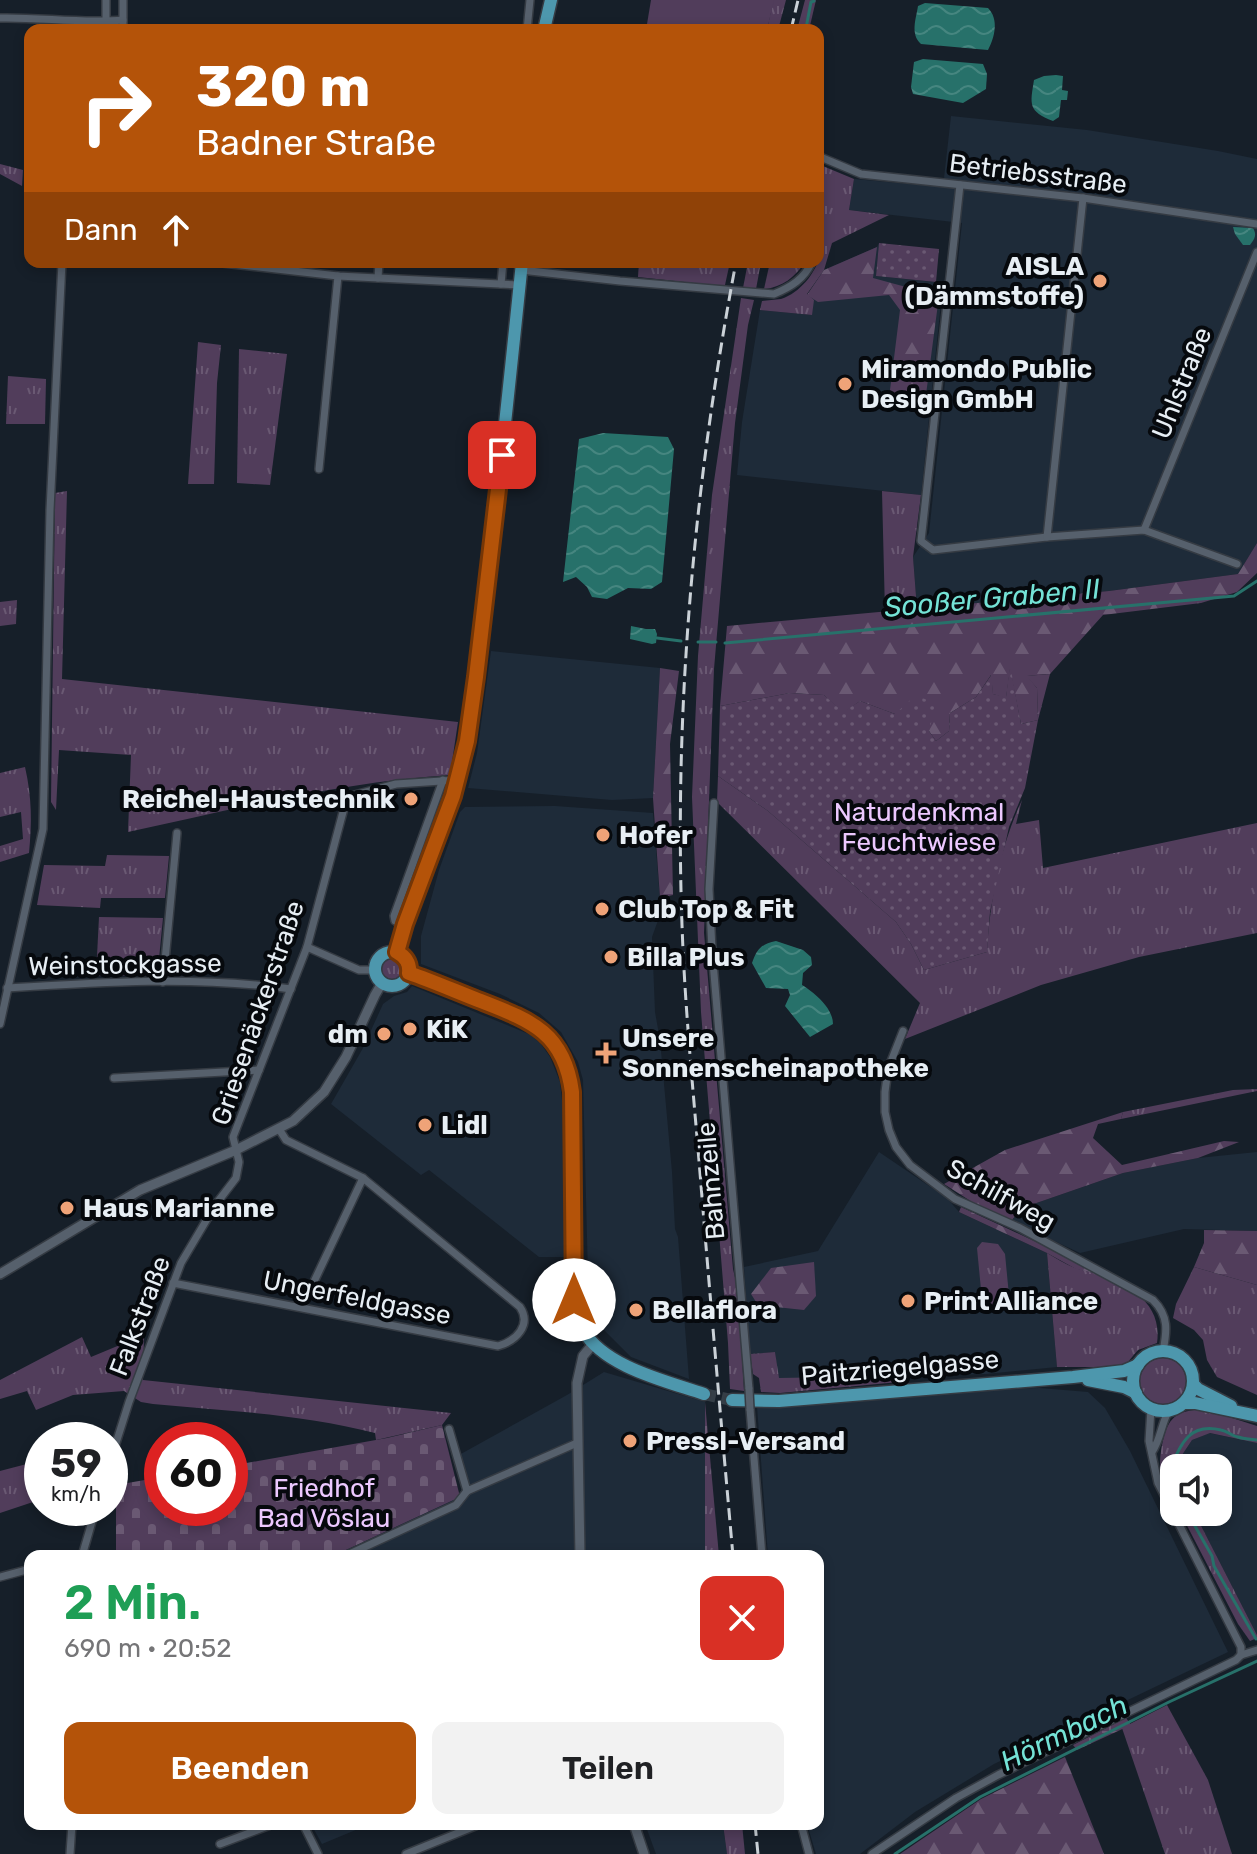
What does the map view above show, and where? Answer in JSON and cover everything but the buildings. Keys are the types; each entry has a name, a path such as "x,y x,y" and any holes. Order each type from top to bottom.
{"main road":[{"path":"545,24 551,0"},
{"path":"397,952 458,780 467,741 521,268"},
{"path":"391,951 397,952 406,958 409,973 397,985 382,983 376,975 377,960 391,951"},
{"path":"409,973 526,1019 542,1029 554,1043 567,1067 572,1106 574,1300 581,1328 593,1344 618,1362 704,1394"},
{"path":"1184,1403 1193,1384 1189,1365 1182,1358 1163,1351 1149,1355 1138,1365 1134,1379 1136,1393 1151,1408 1169,1410 1184,1403 1195,1403 1251,1414"},
{"name":"Paitzriegelgasse","path":"732,1400 779,1401 1073,1377 1124,1371 1138,1365"},
{"name":"Paitzriegelgasse","path":"1073,1377 1124,1387 1136,1393"},
{"path":"1193,1384 1251,1414"}],"street":[{"path":"106,0 106,24"},
{"path":"123,0 123,24"},
{"path":"528,24 530,0"},
{"path":"0,18 30,17 89,24"},
{"path":"112,24 123,20"},
{"name":"Betriebsstraße","path":"824,159 861,174 1083,198 1257,224"},
{"path":"960,185 921,541 933,550 1144,530 1237,564"},
{"path":"1047,537 1083,198"},
{"name":"Uhlstraße","path":"1144,530 1257,252"},
{"path":"0,1024 43,829 50,510 62,268"},
{"path":"267,268 338,276 520,285"},
{"path":"378,278 379,268"},
{"path":"501,284 502,268"},
{"path":"534,268 620,281 774,294 789,288 802,278 808,268"},
{"path":"319,469 338,276"},
{"path":"405,924 395,921 394,916 443,780 458,780"},
{"name":"Griesenäckerstraße","path":"236,1150 233,1137 307,947 347,797 396,784 443,780"},
{"name":"Bahnzeile","path":"714,803 709,889 712,950 762,1550"},
{"path":"163,982 177,833"},
{"path":"307,947 359,970 375,970"},
{"name":"Weinstockgasse","path":"7,988 163,982 245,983 291,989"},
{"path":"0,1274 140,1190 279,1129 309,1107 324,1092 346,1057 382,983"},
{"name":"Schilfweg","path":"903,1031 888,1069 885,1112 896,1147 910,1165 955,1199 1020,1228 1153,1300 1163,1313 1167,1327 1163,1351"},
{"path":"114,1078 259,1070"},
{"path":"279,1129 286,1140 363,1178 302,1307"},
{"name":"Falkstraße","path":"123,1422 181,1263 216,1204 236,1178 239,1162 236,1150"},
{"name":"Ungerfeldgasse","path":"173,1283 498,1346 519,1334 525,1323 520,1307 363,1178"},
{"path":"580,1550 577,1383 583,1356 593,1344"},
{"path":"1151,1408 1149,1441 1158,1483 1241,1647 1241,1655"},
{"path":"1152,1452 1158,1444 1161,1426 1169,1410"},
{"path":"449,1429 467,1491"},
{"path":"358,1550 456,1505 467,1491 577,1443"},
{"path":"84,1550 91,1526"},
{"path":"0,1577 24,1571"},
{"path":"872,1854 956,1798 998,1775 1241,1655 1257,1650"},
{"path":"70,1854 72,1830"},
{"path":"220,1844 257,1830"},
{"path":"306,1830 318,1854"},
{"path":"406,1854 465,1830"},
{"path":"636,1830 644,1854"},
{"path":"803,1830 809,1854"}],"shaded area":[{"path":"951,116 1087,130 1257,159 1257,543 1238,574 1109,591 917,609 913,557 929,533 962,223 849,210 854,179 943,187"},
{"path":"879,243 876,276 943,283 921,495 737,475 760,310 812,315 807,295 824,270 877,247"},
{"path":"491,651 660,668 653,798 612,800 468,788 477,753"},
{"path":"555,806 653,813 661,912 652,937 655,1012 689,1379 631,1357 589,1315 583,1080 578,1062 561,1032 539,1013 500,994 421,964 421,936 439,870 460,812 465,807"},
{"path":"412,986 531,1035 550,1057 560,1082 563,1109 565,1257 539,1257 429,1170 421,1175 331,1104 363,1048 383,1004 407,992"},
{"path":"879,1152 947,1198 959,1212 1047,1253 1057,1367 986,1374 778,1379 775,1352 750,1354 744,1267 818,1251"},
{"path":"1257,1152 1257,1231 1184,1229 1080,1253 1011,1221 1022,1208 1123,1173 1198,1158"},
{"path":"604,1372 705,1402 705,1550 346,1550 460,1497 470,1486 459,1455"},
{"path":"1040,1388 1088,1392 1105,1408 1130,1451 1160,1513 1160,1526 1167,1526 1228,1652 994,1764 915,1812 860,1854 816,1854 809,1830 824,1830 824,1550 768,1550 757,1406 992,1389"},
{"path":"1209,1433 1257,1443 1257,1635 1201,1526 1232,1526 1232,1454 1183,1454 1192,1440"},
{"path":"314,1830 356,1830 322,1844"},
{"path":"647,1830 724,1830 727,1854 656,1854"}],"green space":[{"path":"651,0 774,0 768,24 647,24"},
{"path":"706,0 786,0 780,24 768,24 772,6"},
{"path":"805,0 816,0 810,24 799,24"},
{"path":"0,164 23,170 22,186 0,174"},
{"path":"824,166 854,179 849,210 889,215 832,243 824,270 807,294 814,300 812,315 760,310 762,301 790,295 815,268 824,268"},
{"path":"879,243 939,249 936,282 876,276"},
{"path":"877,247 873,278 939,296 925,402 889,398 900,310 889,295 818,302 807,295 824,270"},
{"path":"639,268 729,268 725,285 722,286 638,277"},
{"path":"747,268 760,268 756,289 743,288"},
{"path":"769,268 800,268 788,280 764,289"},
{"path":"741,298 754,300 735,423 714,669 704,933 733,1269 738,1291 744,1391 730,1389 701,1012 692,797 698,656 712,495"},
{"path":"198,342 221,345 214,484 188,484"},
{"path":"239,349 287,354 270,485 237,483"},
{"path":"8,376 46,379 45,424 6,424"},
{"path":"67,491 62,679 458,722 450,775 328,790 128,832 131,755 59,750 56,810 51,802 55,493"},
{"path":"882,491 921,495 913,557 917,609 885,612"},
{"path":"1257,543 1257,573 1237,592 1201,603 1103,615 1050,674 1027,676 1037,688 1038,720 1021,724 1010,669 1006,698 993,694 991,675 976,697 950,713 949,731 936,741 929,731 860,701 843,713 824,695 790,693 720,706 727,626 1109,591 1238,574"},
{"path":"17,600 16,624 0,626 0,602"},
{"name":"Naturdenkmal Feuchtwiese","path":"1010,665 1021,724 1038,720 1025,788 1009,827 990,912 987,952 924,970 896,922 768,811 718,776 720,706 790,693 824,695 843,712 860,701 895,714 916,695 936,704 929,731 936,741 949,731 950,713 976,697 992,674 993,694 1006,697"},
{"path":"660,668 679,671 670,744 673,895 660,898 653,798"},
{"path":"1050,674 1038,720 1037,688 1026,676"},
{"path":"25,767 31,810 29,853 0,862 0,846 23,839 21,812 0,817 0,773"},
{"path":"718,776 768,811 896,922 924,970 987,952 997,874 1022,800 1016,824 1039,820 1043,868 1257,823 1257,933 1139,957 1041,985 905,1039 920,1003 717,802"},
{"path":"107,855 169,856 165,898 101,898 100,908 37,905 44,865 105,866"},
{"path":"99,917 163,918 158,969 151,975 96,976"},
{"path":"392,957 400,960 403,968 400,976 392,979 384,976 381,968 384,960"},
{"path":"1257,1089 1121,1119 1123,1112 1233,1090"},
{"path":"1123,1112 1121,1119 1098,1124 1093,1138 1122,1165 1224,1141 1239,1142 1198,1158 1123,1173 1022,1208 1011,1221 983,1209 944,1184 1005,1150"},
{"path":"961,1207 1075,1260 1094,1273 1076,1269 959,1212"},
{"path":"1204,1230 1257,1231 1257,1285 1194,1267 1204,1243"},
{"path":"982,1242 998,1244 1005,1254 1008,1308 983,1310 977,1248"},
{"path":"1047,1253 1075,1268 1118,1282 1140,1296 1154,1316 1157,1343 1138,1350 1127,1363 1116,1367 1057,1367"},
{"path":"814,1262 816,1296 804,1310 758,1305 751,1294 771,1268"},
{"path":"1194,1267 1257,1285 1257,1395 1217,1377 1207,1360 1203,1340 1194,1330 1173,1318 1176,1304"},
{"path":"144,1335 143,1380 451,1413 442,1425 376,1440 375,1433 320,1421 153,1404 141,1402 124,1391 73,1395 36,1410 27,1391 0,1399 0,1380 82,1337 91,1357"},
{"path":"775,1352 779,1378 898,1376 899,1382 761,1392 759,1378 753,1374 750,1354"},
{"path":"1163,1358 1179,1365 1186,1381 1179,1397 1163,1404 1147,1397 1140,1381 1147,1365"},
{"path":"705,1402 718,1550 705,1550"},
{"path":"1204,1409 1257,1426 1257,1443 1210,1433 1192,1440 1183,1454 1161,1454 1170,1422 1186,1412"},
{"name":"Friedhof Bad Vöslau","path":"442,1425 460,1497 346,1550 116,1550 116,1526 128,1526 128,1483 144,1480 144,1526 248,1526 248,1463"},
{"path":"24,1465 24,1505 0,1513 0,1471"},
{"path":"1187,1526 1201,1526 1257,1638 1250,1641"},
{"path":"1167,1705 1208,1780 1232,1854 1165,1854 1122,1728"},
{"path":"1126,1718 1131,1725 1077,1750 1073,1745"},
{"path":"1065,1757 1104,1854 900,1854 981,1799"},
{"path":"724,1830 743,1830 745,1854 727,1854"}],"water":[{"path":"925,3 988,8 994,17 995,28 988,50 921,44 915,26 918,6"},
{"path":"923,59 983,64 987,74 986,89 963,103 913,94 914,62"},
{"path":"1063,76 1062,90 1068,91 1067,100 1061,100 1059,117 1053,121 1035,110 1032,96 1034,80"},
{"path":"1233,227 1253,228 1255,236 1250,245 1243,245"},
{"path":"603,433 668,437 674,449 662,582 651,589 628,588 607,599 592,597 576,577 563,582 579,439"},
{"path":"631,626 655,629 656,643 630,639"},
{"path":"776,941 803,950 811,957 812,965 803,973 802,985 827,1007 833,1024 810,1037 785,1006 790,995 788,989 766,988 752,963 760,948"}],"waterway":[{"path":"807,24 811,2 814,1"},
{"name":"Sooßer Graben II","path":"725,643 1234,596 1257,581"},
{"path":"657,638 681,641"},
{"path":"698,642 716,642"},
{"name":"Hörmbach","path":"1177,1454 1193,1433 1209,1428 1257,1440"},
{"name":"Hörmbach","path":"1195,1526 1256,1639"},
{"name":"Hörmbach","path":"895,1854 980,1797 1257,1661"}],"tunnel":[{"path":"704,1394 732,1400"}],"railway":[{"path":"792,24 798,0"},
{"path":"732,1550 687,1023 680,842 685,675 699,508 735,268"},
{"path":"756,1830 758,1854"}],"place":[{"name":"AISLA (Dämmstoffe)","path":"1100,281"},
{"name":"Miramondo Public Design GmbH","path":"845,384"},
{"name":"Reichel-Haustechnik","path":"411,799"},
{"name":"Hofer","path":"603,835"},
{"name":"Club Top & Fit","path":"602,909"},
{"name":"Billa Plus","path":"611,957"},
{"name":"KiK","path":"410,1029"},
{"name":"dm","path":"384,1034"},
{"name":"Unsere Sonnenscheinapotheke","path":"606,1053"},
{"name":"Lidl","path":"425,1125"},
{"name":"Haus Marianne","path":"67,1208"},
{"name":"Print Alliance","path":"908,1301"},
{"name":"Bellaflora","path":"636,1310"},
{"name":"Pressl-Versand","path":"630,1441"}],"route":[{"path":"502,455 467,741 453,796 397,952 406,958 409,973 526,1019 542,1029 567,1067 572,1092 574,1300"}]}
